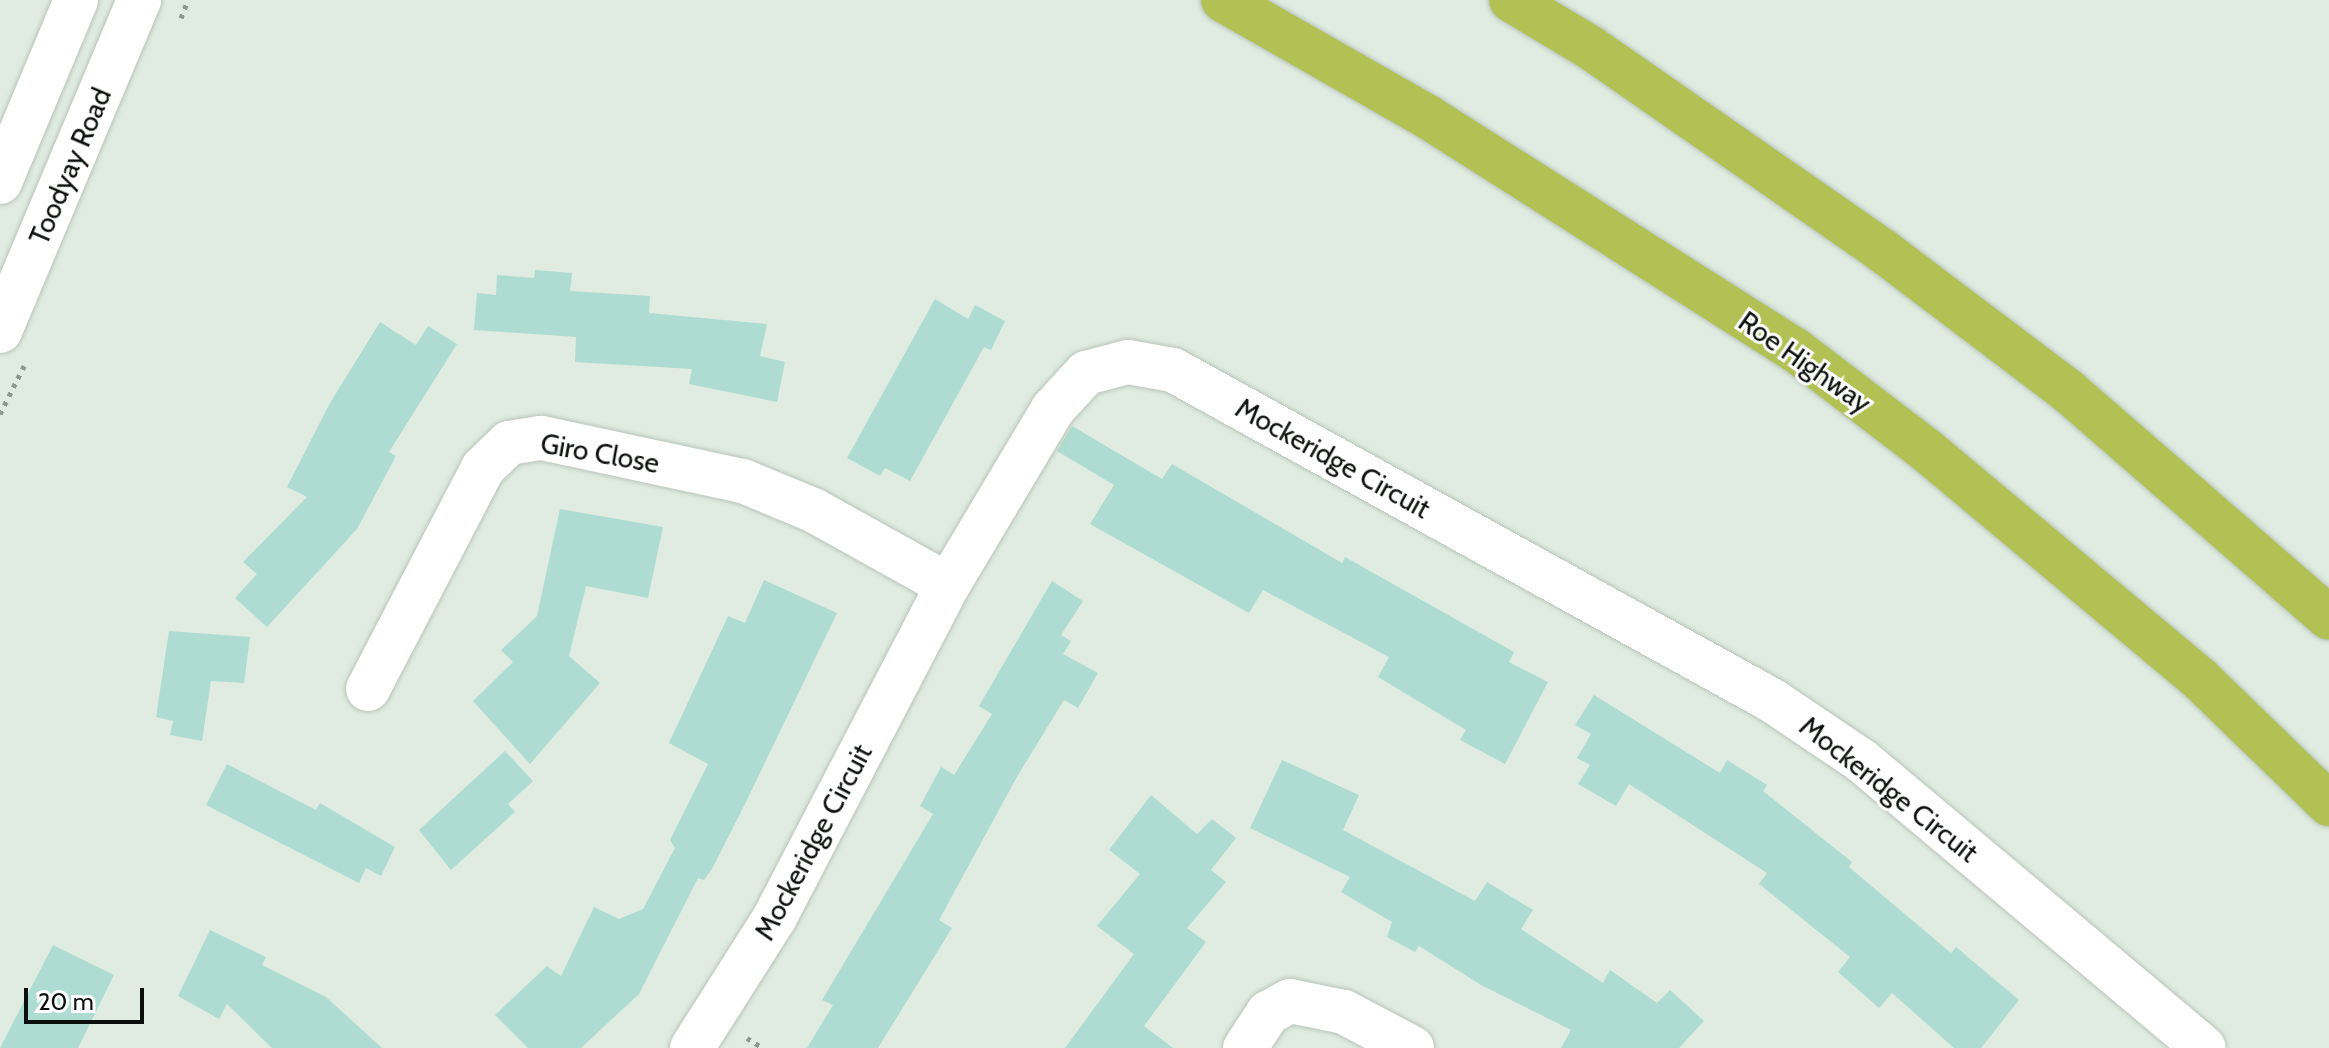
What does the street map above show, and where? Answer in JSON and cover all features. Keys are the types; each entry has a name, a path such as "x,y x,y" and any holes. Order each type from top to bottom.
{"highway":[{"name":"Roe Highway","path":"1223,0 1428,117 1794,349 1925,449 2200,679 2329,804"},
{"path":"1511,0 1591,48 1896,260 2067,390 2329,618"}],"street":[{"name":"Toodyay Road","path":"0,182 76,0"},
{"name":"Toodyay Road","path":"0,331 139,0"},
{"name":"Mockeridge Circuit","path":"692,1048 775,917 948,585 1053,409 1086,373 1128,362 1173,370 1815,728 1862,761 2204,1048"},
{"name":"Giro Close","path":"368,689 483,468 509,443 542,438 743,481 813,510 948,585"},
{"path":"1245,1048 1268,1013 1290,1001 1344,1012 1412,1048"}],"building":[{"path":"535,270 572,273 570,291 650,296 649,313 767,324 760,356 785,362 777,402 689,384 692,369 575,362 576,337 474,330 477,293 496,295 497,275 534,278"},
{"path":"935,299 968,319 975,305 1005,321 991,350 984,347 910,481 885,468 880,476 847,458"},
{"path":"380,322 416,345 428,326 457,344 389,452 396,456 357,529 267,627 235,598 257,574 243,562 307,497 287,487 330,403"},
{"path":"1072,426 1162,479 1172,464 1342,563 1345,557 1514,652 1509,662 1548,682 1505,764 1460,740 1466,730 1378,677 1389,657 1263,590 1249,613 1090,524 1114,485 1057,451"},
{"path":"560,509 663,527 648,598 586,586 569,656 600,683 530,764 473,701 513,662 501,650 537,616"},
{"path":"764,580 837,613 746,802 712,869 704,880 698,878 639,994 581,1048 528,1048 495,1015 547,966 561,976 594,907 619,919 643,909 675,848 670,840 708,764 669,743 728,616 745,623"},
{"path":"1052,581 1083,601 1061,635 1071,641 1063,654 1098,673 1078,708 1064,700 1018,775 939,920 952,928 878,1048 807,1048 833,1005 822,1000 933,814 920,806 941,767 954,775 992,714 979,706"},
{"path":"169,631 250,637 244,683 211,681 202,741 170,735 173,721 156,717"},
{"path":"1594,695 1720,773 1727,760 1767,785 1763,791 1852,862 1849,867 1951,953 1956,947 2019,1000 1981,1048 1954,1048 1892,993 1879,1008 1838,972 1850,957 1759,884 1767,873 1629,784 1616,806 1578,784 1590,765 1577,758 1591,734 1575,725"},
{"path":"505,751 533,781 508,804 515,812 451,870 419,830"},
{"path":"1282,760 1359,795 1343,830 1475,901 1487,882 1533,910 1521,929 1603,983 1610,970 1657,1003 1670,990 1704,1021 1679,1048 1561,1048 1571,1030 1481,985 1419,946 1415,952 1387,937 1392,922 1341,892 1350,877 1250,828"},
{"path":"227,764 316,810 320,803 395,847 381,876 366,868 359,883 206,805"},
{"path":"1151,795 1197,834 1212,819 1236,838 1211,870 1226,882 1187,928 1206,942 1144,1026 1173,1048 1065,1048 1134,954 1097,926 1140,874 1109,850"},
{"path":"210,930 266,957 262,965 326,997 382,1048 272,1048 227,1004 219,1019 178,996"},
{"path":"53,945 114,975 78,1048 0,1048"}]}
